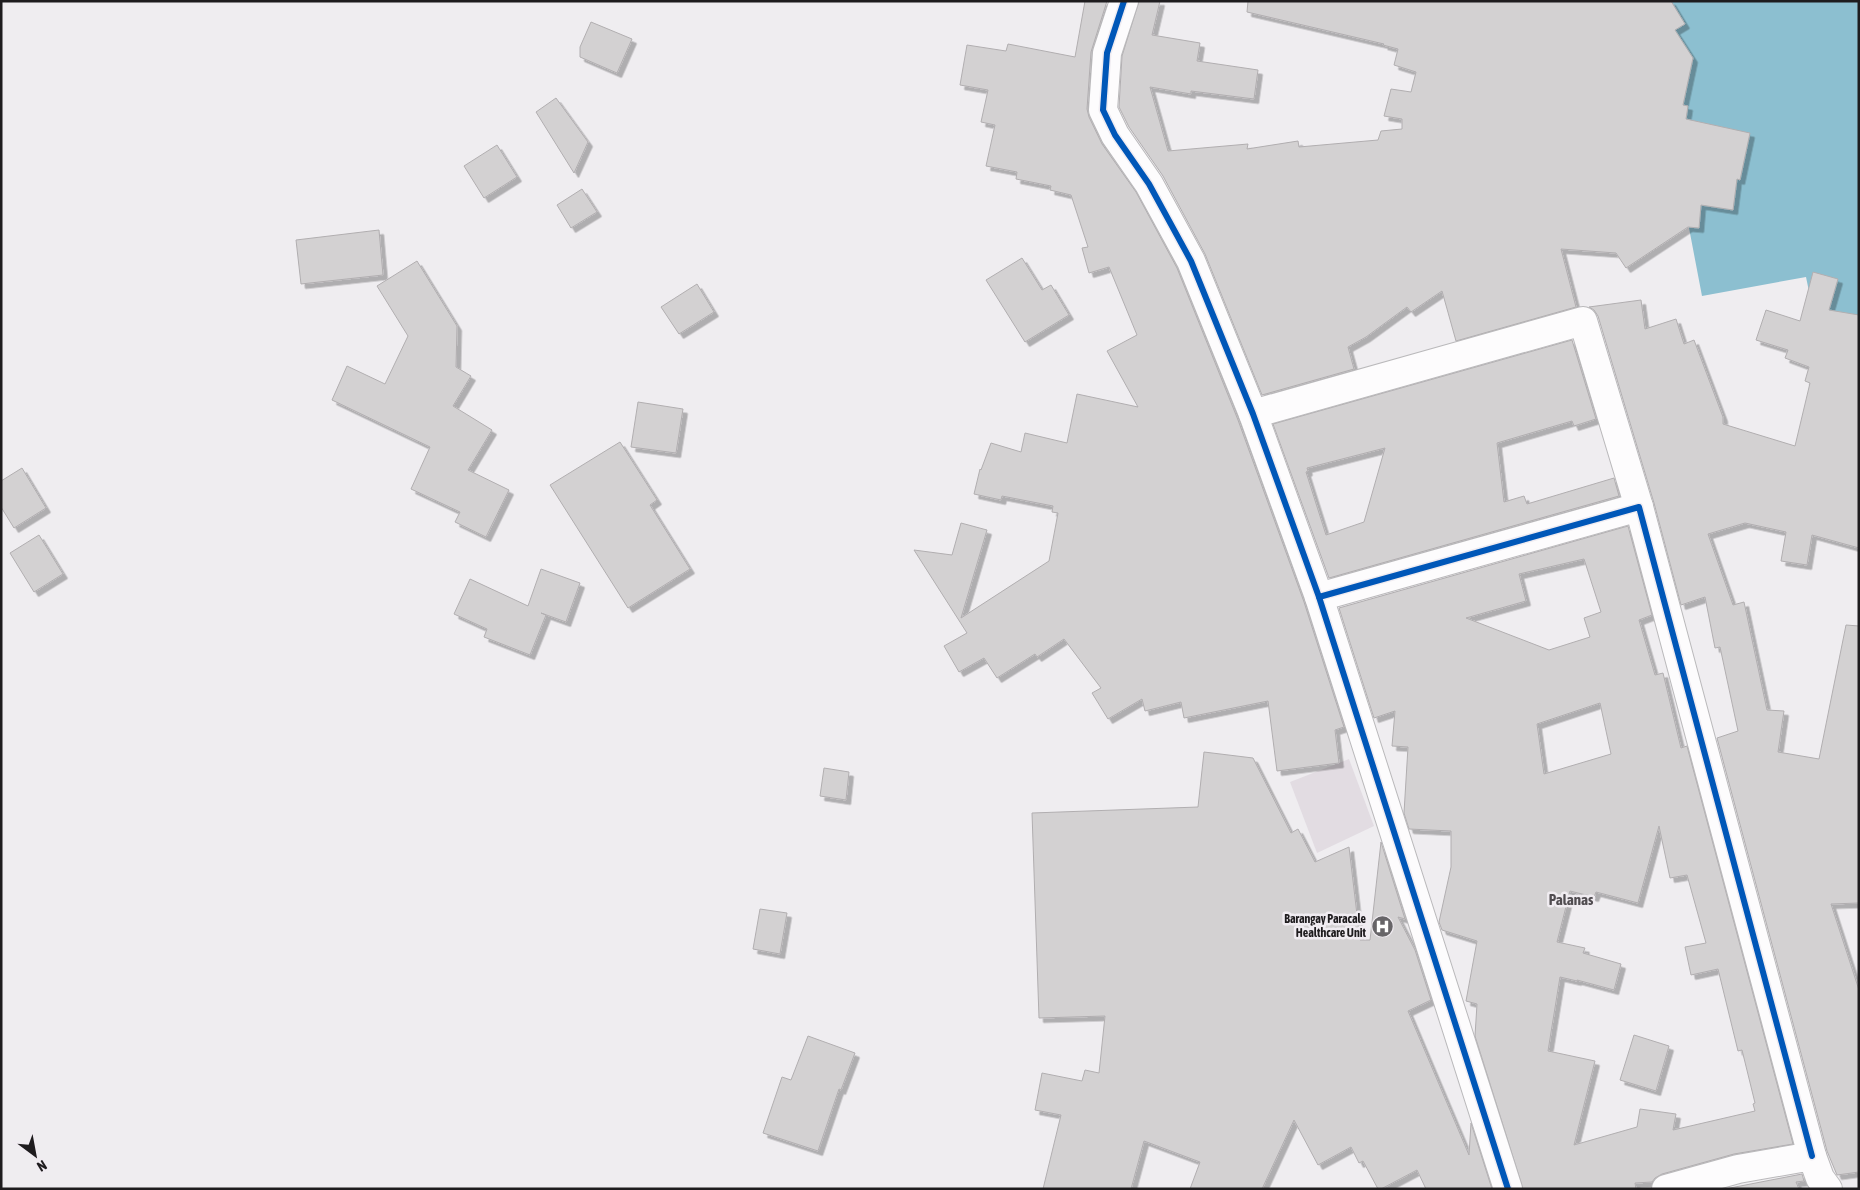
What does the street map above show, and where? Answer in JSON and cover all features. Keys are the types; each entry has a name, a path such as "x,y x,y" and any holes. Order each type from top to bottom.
{"street":[{"path":"1124,1 1107,53 1103,110 1115,135 1149,184 1191,261 1253,414 1319,597 1508,1189"},
{"path":"1253,414 1583,321 1639,507 1812,1156 1820,1178 1828,1189"},
{"path":"1319,597 1639,507"},
{"path":"1666,1189 1738,1170 1812,1156"}],"shaded area":[{"path":"1349,759 1374,826 1317,853 1290,782"}],"water":[{"path":"1672,1 1859,1 1859,349 1817,330 1806,277 1702,296 1651,29"}],"building":[{"path":"1085,1 1107,1 1091,52 1087,109 1089,117 1102,144 1136,192 1177,268 1238,420 1304,602 1344,727 1335,730 1339,763 1277,771 1268,701 1184,718 1181,702 1145,711 1142,699 1108,719 1092,693 1101,688 1064,639 1037,657 1035,654 997,678 984,658 959,672 944,646 967,633 914,550 952,555 961,523 987,530 961,618 1049,561 1058,513 1052,512 1053,506 1002,496 1001,500 974,494 980,469 991,443 1021,452 1025,433 1067,443 1077,394 1138,407 1107,351 1137,335 1109,267 1089,273 1082,248 1088,247 1071,195 1050,190 1051,186 1016,179 1017,172 986,166 995,125 981,122 988,90 960,85 967,45 1006,51 1008,44 1075,57"},
{"path":"1139,1 1160,1 1152,35 1200,43 1197,61 1258,70 1254,99 1191,91 1191,94 1150,87 1168,151 1248,144 1247,149 1298,141 1299,147 1378,140 1381,131 1402,129 1402,119 1384,116 1391,89 1411,92 1416,72 1394,65 1398,49 1384,44 1247,12 1248,1 1671,1 1685,24 1675,30 1693,58 1683,105 1688,106 1686,119 1750,133 1740,180 1737,179 1733,210 1701,205 1699,228 1688,227 1626,268 1616,253 1561,249 1576,307 1456,341 1442,291 1411,312 1407,307 1366,337 1348,347 1354,369 1262,395 1205,254 1163,176 1129,127 1119,107 1122,56"},
{"path":"591,22 632,39 617,73 580,57 580,47"},
{"path":"556,98 588,142 574,173 536,112"},
{"path":"497,145 517,177 484,198 464,166"},
{"path":"582,189 597,212 571,228 557,205"},
{"path":"379,230 383,275 301,284 296,240"},
{"path":"1022,258 1042,290 1051,285 1069,315 1025,342 986,280"},
{"path":"417,261 457,326 456,367 471,376 453,406 492,430 468,470 509,490 486,537 455,522 460,512 411,489 430,447 332,400 347,366 385,384 408,336 377,286"},
{"path":"1813,272 1838,279 1829,310 1859,315 1859,548 1812,535 1807,565 1781,561 1786,532 1745,523 1708,534 1733,605 1744,602 1767,710 1784,711 1778,752 1819,759 1846,625 1859,626 1859,903 1831,904 1859,990 1859,1172 1837,1175 1827,1151 1717,738 1738,731 1720,647 1715,648 1705,597 1681,605 1654,503 1598,316 1589,307 1641,300 1645,329 1676,319 1684,344 1694,340 1723,417 1723,424 1795,446 1810,383 1805,381 1809,367 1785,358 1788,350 1756,340 1766,310 1800,321"},
{"path":"697,284 714,312 679,334 661,307"},
{"path":"1572,340 1596,419 1574,426 1572,421 1497,443 1504,502 1524,496 1527,504 1614,478 1619,496 1329,578 1273,424","holes":["1385,448 1364,522 1326,535 1306,472 1308,471 1307,468"]},
{"path":"638,402 683,409 676,453 631,447"},
{"path":"620,442 657,500 650,505 690,569 628,608 550,485"},
{"path":"22,468 46,508 14,528 1,507 1,481"},
{"path":"1628,526 1652,615 1639,620 1655,675 1663,673 1681,748 1687,746 1793,1144 1734,1154 1662,1174 1652,1182 1635,1183 1636,1189 1523,1189 1475,1036 1477,1004 1466,1001 1477,941 1442,930 1439,922 1451,867 1451,831 1409,829 1404,813 1408,747 1392,746 1395,711 1374,718 1339,608","holes":["1584,559 1601,612 1584,618 1590,637 1549,650 1466,618 1526,601 1519,574","1600,703 1611,754 1544,774 1537,724","1659,826 1670,878 1687,875 1706,943 1685,947 1691,975 1718,969 1738,1051 1742,1050 1755,1103 1753,1104 1755,1111 1673,1130 1676,1114 1640,1109 1637,1127 1574,1145 1595,1061 1548,1051 1560,977 1614,990 1621,964 1583,953 1585,948 1557,942 1570,891 1594,897 1596,892 1638,903"]},
{"path":"39,535 63,574 34,592 10,553"},
{"path":"541,569 580,583 566,622 541,613 546,615 530,655 484,637 487,629 454,614 470,579 528,606"},
{"path":"1204,752 1253,758 1291,833 1298,829 1315,862 1349,847 1360,940 1370,940 1381,842 1405,919 1398,917 1415,950 1431,1000 1408,1011 1469,1155 1471,1123 1492,1189 1426,1189 1417,1170 1378,1189 1363,1161 1359,1163 1351,1147 1318,1165 1294,1120 1262,1189 1190,1189 1200,1162 1144,1141 1131,1189 1043,1189 1061,1115 1035,1110 1042,1073 1082,1081 1085,1070 1099,1073 1105,1016 1039,1018 1032,813 1198,807"},
{"path":"824,768 849,772 846,800 820,796"},
{"path":"760,909 787,913 780,954 753,949"},
{"path":"1634,1035 1669,1046 1656,1091 1620,1080"},
{"path":"808,1036 855,1053 841,1090 839,1089 818,1151 763,1133 782,1077 791,1080"},
{"path":"1802,1174 1804,1181 1796,1182 1799,1189 1725,1189"}],"cycle path":[{"path":"1124,1 1107,53 1103,110 1115,135 1149,184 1191,261 1253,414 1319,597 1508,1189"},
{"path":"1319,597 1639,507 1812,1156"}],"place":[{"name":"Barangay Paracale Healthcare Unit","path":"1382,926"}],"district":[{"name":"Palanas","path":"1571,899"}]}
